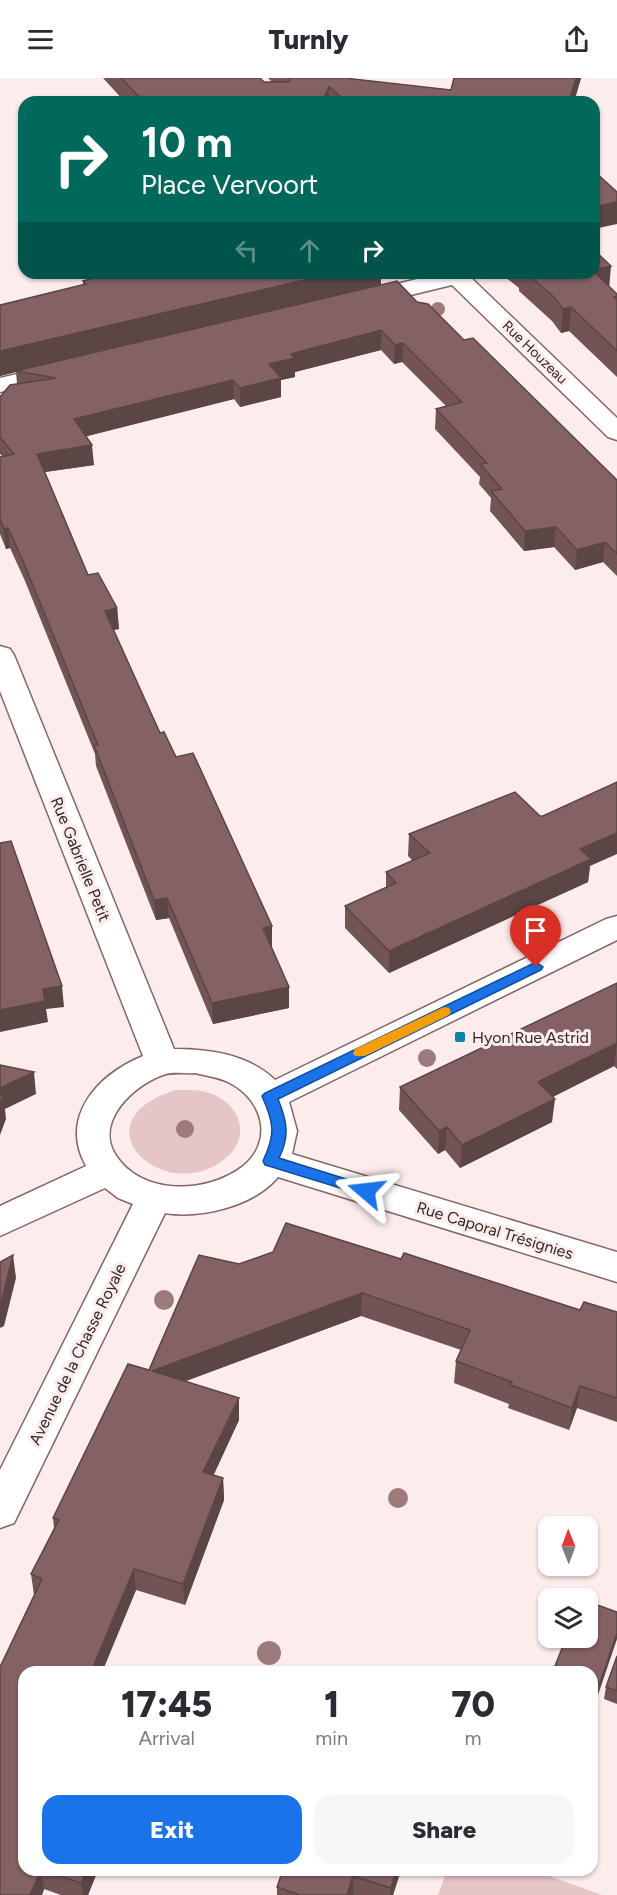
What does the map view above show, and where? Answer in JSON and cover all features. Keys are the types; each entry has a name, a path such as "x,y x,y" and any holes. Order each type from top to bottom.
{"street":[{"path":"343,304 440,279"},
{"name":"Rue Houzeau","path":"459,279 617,432"},
{"path":"0,385 80,366"},
{"name":"Rue Gabrielle Petit","path":"0,655 162,1062"},
{"path":"270,1096 617,927"},
{"path":"195,1061 225,1066 253,1080 270,1096 279,1119 280,1132 277,1147 270,1161 249,1182 215,1197 192,1202 154,1198 132,1190 106,1172 94,1145 94,1120 102,1103 116,1087 139,1072 162,1062 195,1061"},
{"name":"Rue Caporal Trésignies","path":"270,1161 617,1267"},
{"path":"0,1222 106,1172"},
{"name":"Avenue de la Chasse Royale","path":"0,1511 154,1198"}],"shaded area":[{"path":"176,1090 208,1092 222,1099 236,1114 239,1123 240,1132 234,1150 226,1158 202,1171 178,1173 156,1167 140,1155 130,1139 132,1121 146,1104"},
{"path":"445,1876 549,1876 602,1895 438,1895"}],"building":[{"path":"121,78 260,78 264,82 288,82 290,80 288,78 344,78 451,90 454,78 576,78 571,96 340,96 329,87 325,96 138,96"},
{"path":"600,176 617,192 617,202 600,206"},
{"path":"600,256 611,266 600,269"},
{"path":"600,278 617,294 617,297 614,297 617,300 617,351 571,307 563,309 554,297 533,279"},
{"path":"91,279 308,279 0,351 0,305 86,284 83,281"},
{"path":"397,281 417,302 428,304 464,340 473,338 617,480 617,554 605,542 577,550 556,527 525,531 491,491 502,489 480,464 487,463 436,409 462,402 403,343 395,345 381,330 291,354 295,358 269,364 281,378 240,388 233,380 74,419 92,445 37,454 88,575 98,573 117,608 105,611 160,733 164,732 176,757 193,753 272,926 263,928 289,987 212,1003 167,898 154,900 94,745 98,745 23,561 8,528 4,529 0,519 0,457 14,454 0,437 0,397 10,385 56,378 16,371"},
{"path":"617,782 617,833 580,849 591,859 389,951 345,906 396,883 386,872 430,853 409,834 515,792 540,816 543,816"},
{"path":"11,841 62,986 43,989 45,1001 0,1010 0,843"},
{"path":"617,983 617,1043 538,1082 555,1099 462,1145 447,1127 439,1131 400,1087"},
{"path":"0,1065 34,1072 0,1088"},
{"path":"286,1223 401,1259 404,1253 580,1310 584,1302 617,1312 617,1398 580,1386 572,1408 511,1385 512,1382 456,1361 470,1330 362,1293 152,1371 239,1398 203,1472 223,1478 183,1584 134,1569 94,1666 18,1666 18,1876 38,1876 30,1895 0,1895 0,1667 42,1579 31,1574 59,1520 53,1518 128,1364 149,1370 199,1255 239,1264 273,1252"},
{"path":"13,1255 1,1303 0,1303 0,1262"},
{"path":"598,1605 617,1612 617,1633 600,1683 598,1682 598,1666 555,1666 562,1648 598,1648"},
{"path":"617,1656 617,1691 606,1687"},
{"path":"61,1876 84,1876 81,1883"},
{"path":"281,1876 353,1876 347,1895 300,1895 277,1887"},
{"path":"353,1876 394,1876 391,1888"}],"slow traffic":[{"path":"360,1053 444,1012"}],"place":[{"name":"Hyon Rue Astrid","path":"460,1037"}],"route":[{"path":"366,1191 270,1161 277,1147 280,1132 279,1119 270,1096 536,967"}]}
